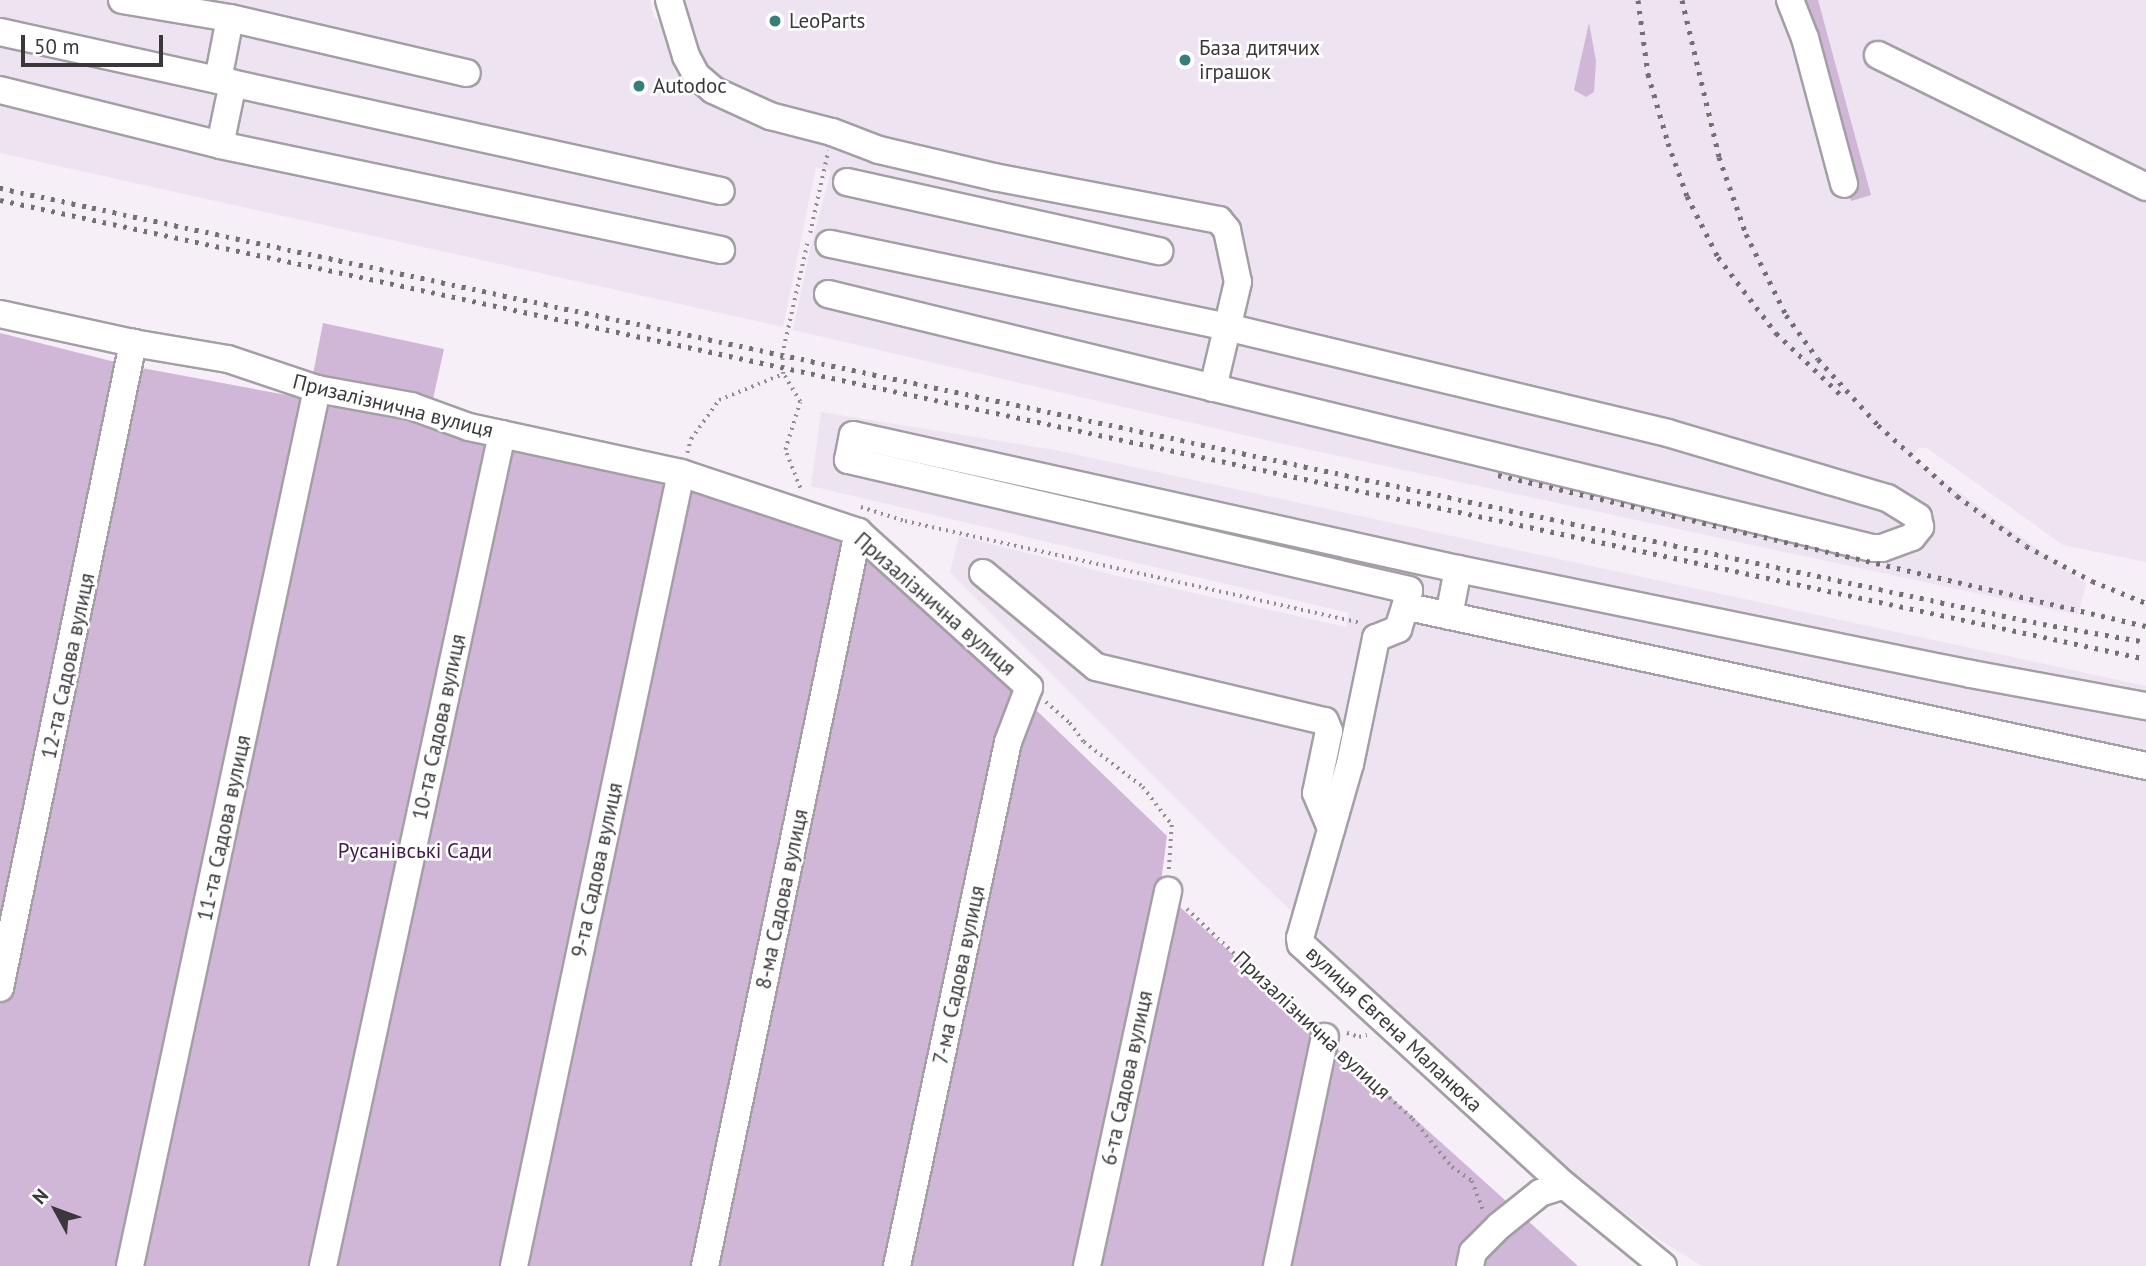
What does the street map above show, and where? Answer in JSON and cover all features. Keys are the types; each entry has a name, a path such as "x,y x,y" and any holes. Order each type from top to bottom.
{"street":[{"path":"122,0 215,12 467,73"},
{"path":"668,0 686,56 696,75 713,90 770,116 832,132 880,150 994,177 1219,220 1227,230 1238,282 1213,388"},
{"path":"1790,0 1805,38 1844,184"},
{"path":"215,12 225,82 220,145"},
{"path":"0,32 721,191"},
{"path":"1878,55 2146,187"},
{"path":"0,90 220,145 722,250"},
{"path":"985,215 994,177"},
{"path":"847,182 985,215 1160,251"},
{"path":"828,294 1872,548 1912,537 1920,527 1918,517 1887,498 1668,433 1228,327 830,244"},
{"name":"Призалізнична вулиця","path":"0,314 133,343 228,359 317,389 411,405 469,427 681,473 858,533 1029,687"},
{"name":"12-та Садова вулиця","path":"0,988 133,343"},
{"name":"11-та Садова вулиця","path":"130,1266 317,389"},
{"name":"10-та Садова вулиця","path":"323,1266 502,434"},
{"path":"2146,706 1971,674 1458,569 853,435 848,460 1409,590 1405,608 2146,766"},
{"name":"9-та Садова вулиця","path":"514,1266 681,473"},
{"name":"8-ма Садова вулиця","path":"705,1266 858,533"},
{"path":"1449,616 1458,569"},
{"path":"983,573 1096,667 1325,721 1329,731 1316,793 1331,829"},
{"name":"вулиця Євгена Маланюка","path":"1405,608 1398,629 1376,638 1350,764 1300,937 1301,944 1564,1185 1663,1266"},
{"name":"7-ма Садова вулиця","path":"897,1266 1008,742 1029,687"},
{"name":"6-та Садова вулиця","path":"1087,1266 1168,891"},
{"path":"1277,1266 1321,1028"},
{"path":"1470,1266 1473,1252 1499,1226 1540,1193 1564,1185"}],"path":[{"path":"681,473 691,439 719,400 783,374"},
{"name":"Призалізнична вулиця","path":"1029,687 1070,723 1084,742 1143,787 1171,825 1168,891 1321,1028 1413,1119 1452,1167 1472,1181 1479,1207 1499,1226"},
{"path":"1321,1028 1359,1037 1392,1028"}],"shaded area":[{"path":"0,0 650,0 654,18 672,25 678,0 2146,0 2146,562 2063,545 1927,448 1919,448 1912,458 2086,584 2078,615 1274,442 793,330 831,171 816,167 783,327 0,153"},
{"path":"821,412 1055,450 2146,686 2146,1266 1702,1266 1660,1240 1530,1141 1233,855 950,572 959,536 1114,575 1346,627 1349,613 811,486"}],"green space":[{"path":"1805,0 1818,0 1871,195 1851,201"},
{"path":"1589,23 1596,61 1594,92 1586,97 1574,90"},
{"path":"323,323 444,349 433,399 313,374"},
{"name":"Русанівські Сади","path":"0,333 131,366 404,417 678,485 844,537 874,554 1167,836 1160,889 1578,1266 0,1266"}],"railway":[{"path":"1638,0 1648,74 1668,143 1687,196 1718,257 1776,333 1840,394"},
{"path":"1682,0 1719,157 1746,234 1786,315 1818,359 1878,425 1957,496 2026,546 2092,581 2146,603"},
{"path":"0,188 2043,624 2146,642"},
{"path":"0,200 2146,659"},
{"path":"1498,475 2146,626"}],"place":[{"name":"LeoParts","path":"775,21"},
{"name":"База дитячих іграшок","path":"1185,60"},
{"name":"Autodoc","path":"639,86"}]}
